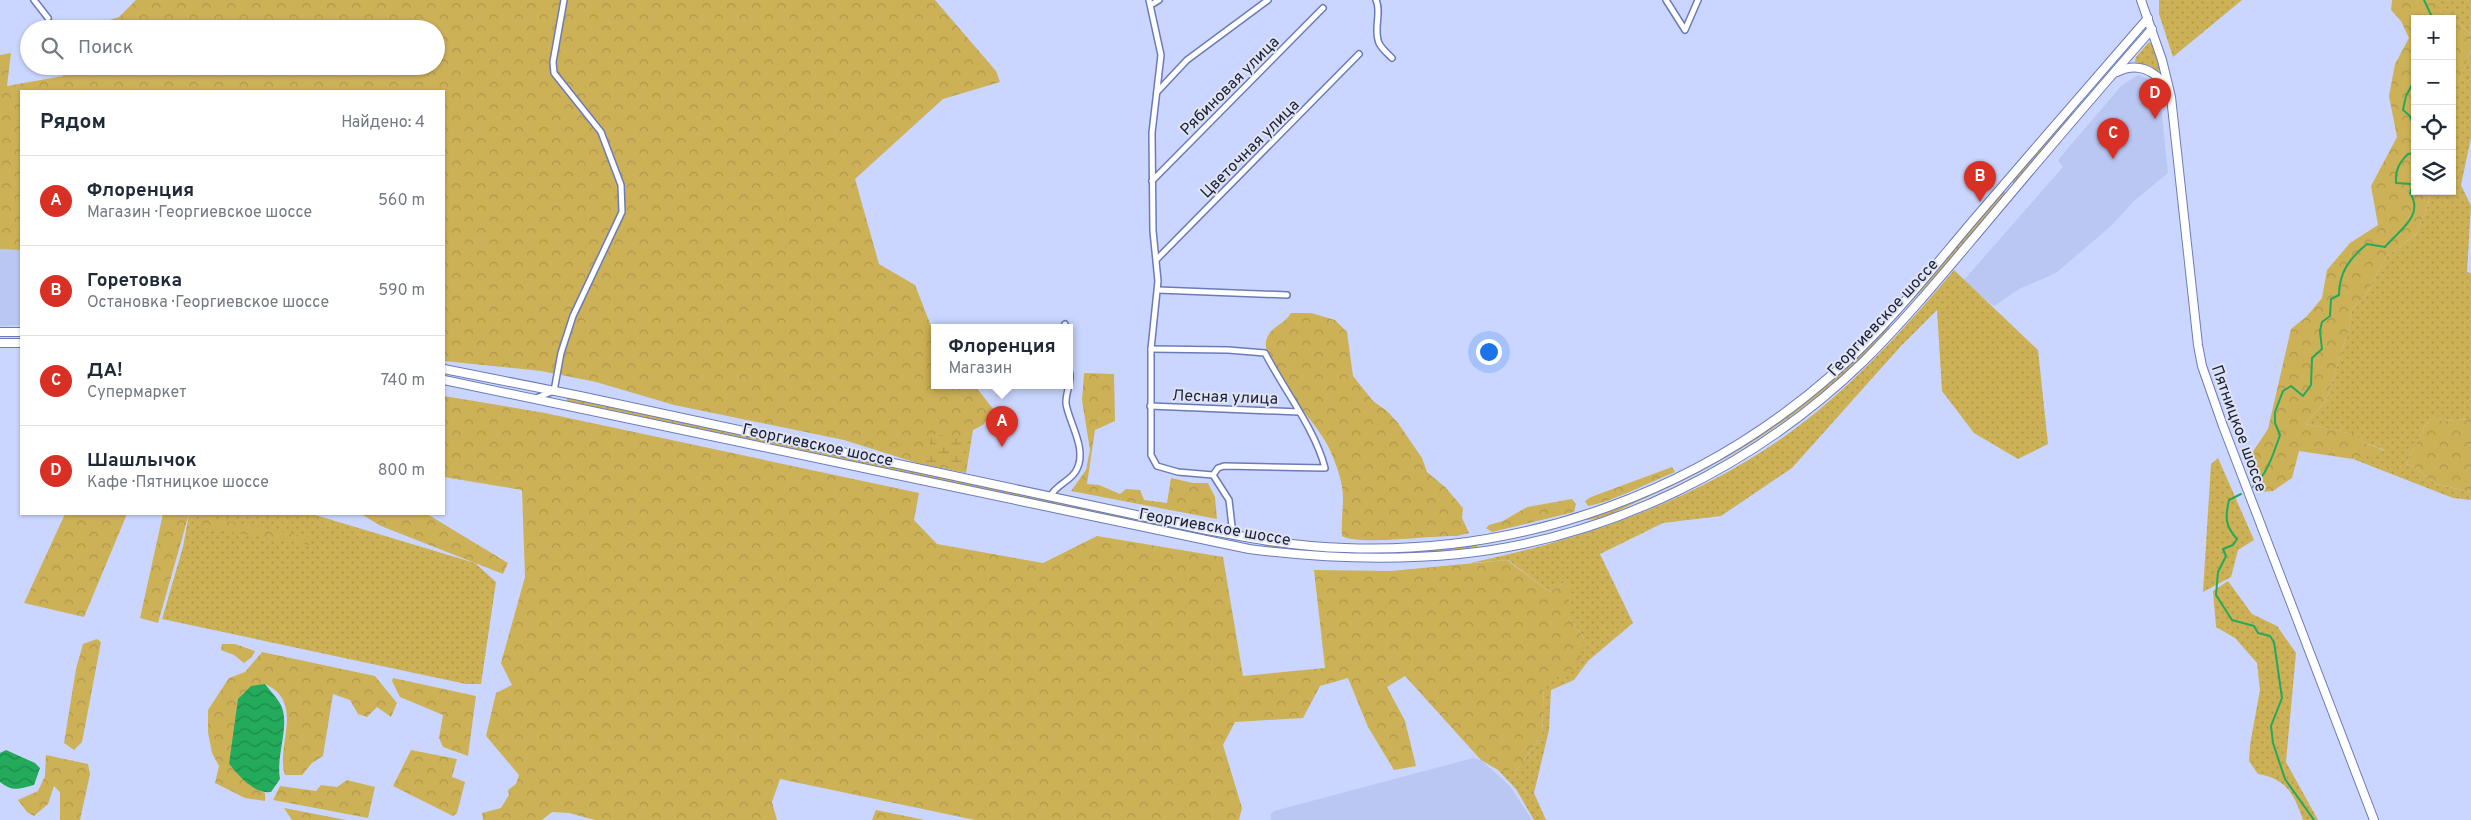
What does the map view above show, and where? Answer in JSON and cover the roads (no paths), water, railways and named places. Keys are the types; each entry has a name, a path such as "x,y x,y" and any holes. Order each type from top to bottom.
{"main road":[{"name":"Пятницкое шоссе","path":"2141,0 2152,29 2171,97 2202,366 2220,419 2374,820"},
{"name":"Георгиевское шоссе","path":"445,369 554,390 1233,535 1290,544 1344,548 1414,547 1487,540 1537,530 1600,511 1691,471 1773,420 1851,357 1905,301 2148,18"},
{"name":"Георгиевское шоссе","path":"445,380 1240,548 1318,557 1390,558 1462,554 1514,546 1585,527 1667,495 1755,448 1806,410 1863,361 1900,322 2152,29"},
{"path":"2113,74 2124,68 2136,66 2147,69 2162,81 2171,97"},
{"path":"0,332 20,332"},
{"path":"0,343 20,343"}],"street":[{"path":"34,0 48,18"},
{"path":"536,398 554,390 561,353 573,316 622,212 621,185 601,132 554,73 553,62 564,0"},
{"path":"1159,0 1150,2 1161,56 1152,133 1153,231 1157,259 1158,290 1151,349 1151,455 1157,466 1178,472 1213,475"},
{"path":"1157,92 1187,60 1268,0"},
{"path":"1376,0 1379,6 1376,22 1379,43 1392,58"},
{"path":"1666,0 1685,30 1698,0"},
{"name":"Рябиновая улица","path":"1152,181 1323,8"},
{"name":"Цветочная улица","path":"1157,259 1359,54"},
{"path":"1158,290 1287,295"},
{"path":"1151,349 1228,350 1265,353 1320,447 1325,468 1224,466 1218,468 1213,475"},
{"path":"1050,497 1054,489 1076,472 1080,462 1080,453 1066,402 1069,389"},
{"name":"Лесная улица","path":"1150,406 1299,412"},
{"path":"1213,475 1229,500 1233,535"}],"water":[{"path":"265,684 280,704 284,719 279,762 280,779 271,792 264,792 253,787 242,779 229,764 238,699 251,686"},
{"path":"6,750 35,763 40,768 34,785 16,789 0,782 0,753"}],"waterway":[{"path":"2424,0 2431,15"},
{"path":"2411,87 2406,96 2403,110 2411,119"},
{"path":"2411,154 2402,160 2398,167 2396,183 2411,184"},
{"path":"2411,190 2411,195"},
{"path":"2253,487 2266,470 2280,435 2275,423 2275,412 2283,391 2291,386 2303,396 2311,385 2312,358 2322,349 2320,331 2322,322 2330,316 2331,299 2339,295 2343,272 2355,255 2367,244 2385,247 2403,229 2412,216 2414,209 2414,201 2411,195"},
{"path":"2241,494 2229,500 2227,521 2230,530 2237,539 2233,545 2223,549 2226,556 2218,572 2216,595 2232,620 2254,626 2258,633 2270,636 2274,642 2282,698 2271,726 2273,743 2285,779 2314,820"}],"place":[{"name":"Шашлычок","path":"2155,119"},
{"name":"ДА!","path":"2113,159"},
{"name":"Горетовка","path":"1980,202"},
{"name":"Флоренция","path":"1002,447"}]}
